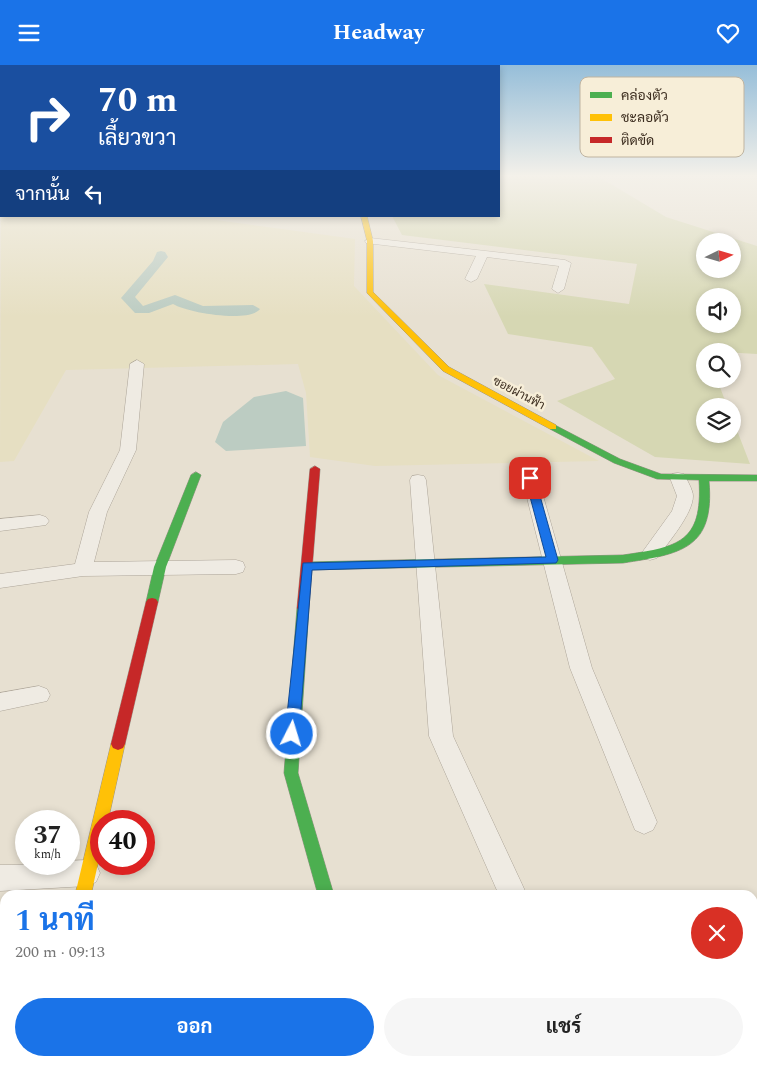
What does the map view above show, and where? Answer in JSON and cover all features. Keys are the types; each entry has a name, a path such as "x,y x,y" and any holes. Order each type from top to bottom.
{"street":[{"name":"ซอยผ่านฟ้า","path":"366,224 370,241 369,292 446,369 617,461 660,477 757,478"},
{"path":"370,241 565,263 558,289"},
{"path":"471,279 483,254"},
{"path":"83,569 98,513 128,450 137,364"},
{"path":"315,469 290,752 291,773 325,890"},
{"path":"0,878 85,884 160,567 196,475"},
{"path":"530,478 582,668 644,822"},
{"path":"650,555 680,513 685,496 678,478"},
{"path":"307,566 623,559 666,552 691,541 701,527 707,505 704,478"},
{"path":"418,479 441,736 511,890"},
{"path":"0,525 40,521"},
{"path":"0,581 83,569 236,567"},
{"path":"0,702 40,695"}],"shaded area":[{"path":"1,224 243,224 355,239 354,286 438,375 599,461 375,466 310,457 306,393 298,364 66,370 14,461 0,462"},
{"path":"286,391 303,398 306,446 226,451 215,442 223,422 254,397"}],"green space":[{"path":"396,224 687,224 716,233 696,233 696,278 741,278 741,241 757,246 757,354 741,353 741,343 696,343 696,388 720,388 724,398 696,398 696,443 741,443 741,441 750,464 655,457 557,401 615,379 592,347 508,334 484,284 629,304 637,264 402,235"}],"waterway":[{"path":"161,255 162,257 158,263 128,298 140,310 149,309 175,299 193,308 203,310 253,309"}],"traffic: fast":[{"path":"553,427 617,461 660,477 757,478"},
{"path":"152,602 160,567 196,475"},
{"path":"307,566 623,559 643,556 676,548 688,541 698,531 703,518 706,500 704,478"},
{"path":"303,608 291,773 325,890"}],"traffic: slow":[{"path":"366,224 370,241 369,292 446,369 553,427"},
{"path":"84,890 118,744"}],"traffic: jam":[{"path":"303,608 315,469"},
{"path":"118,744 152,602"}],"route":[{"path":"292,734 307,566 552,560 530,478"}]}
